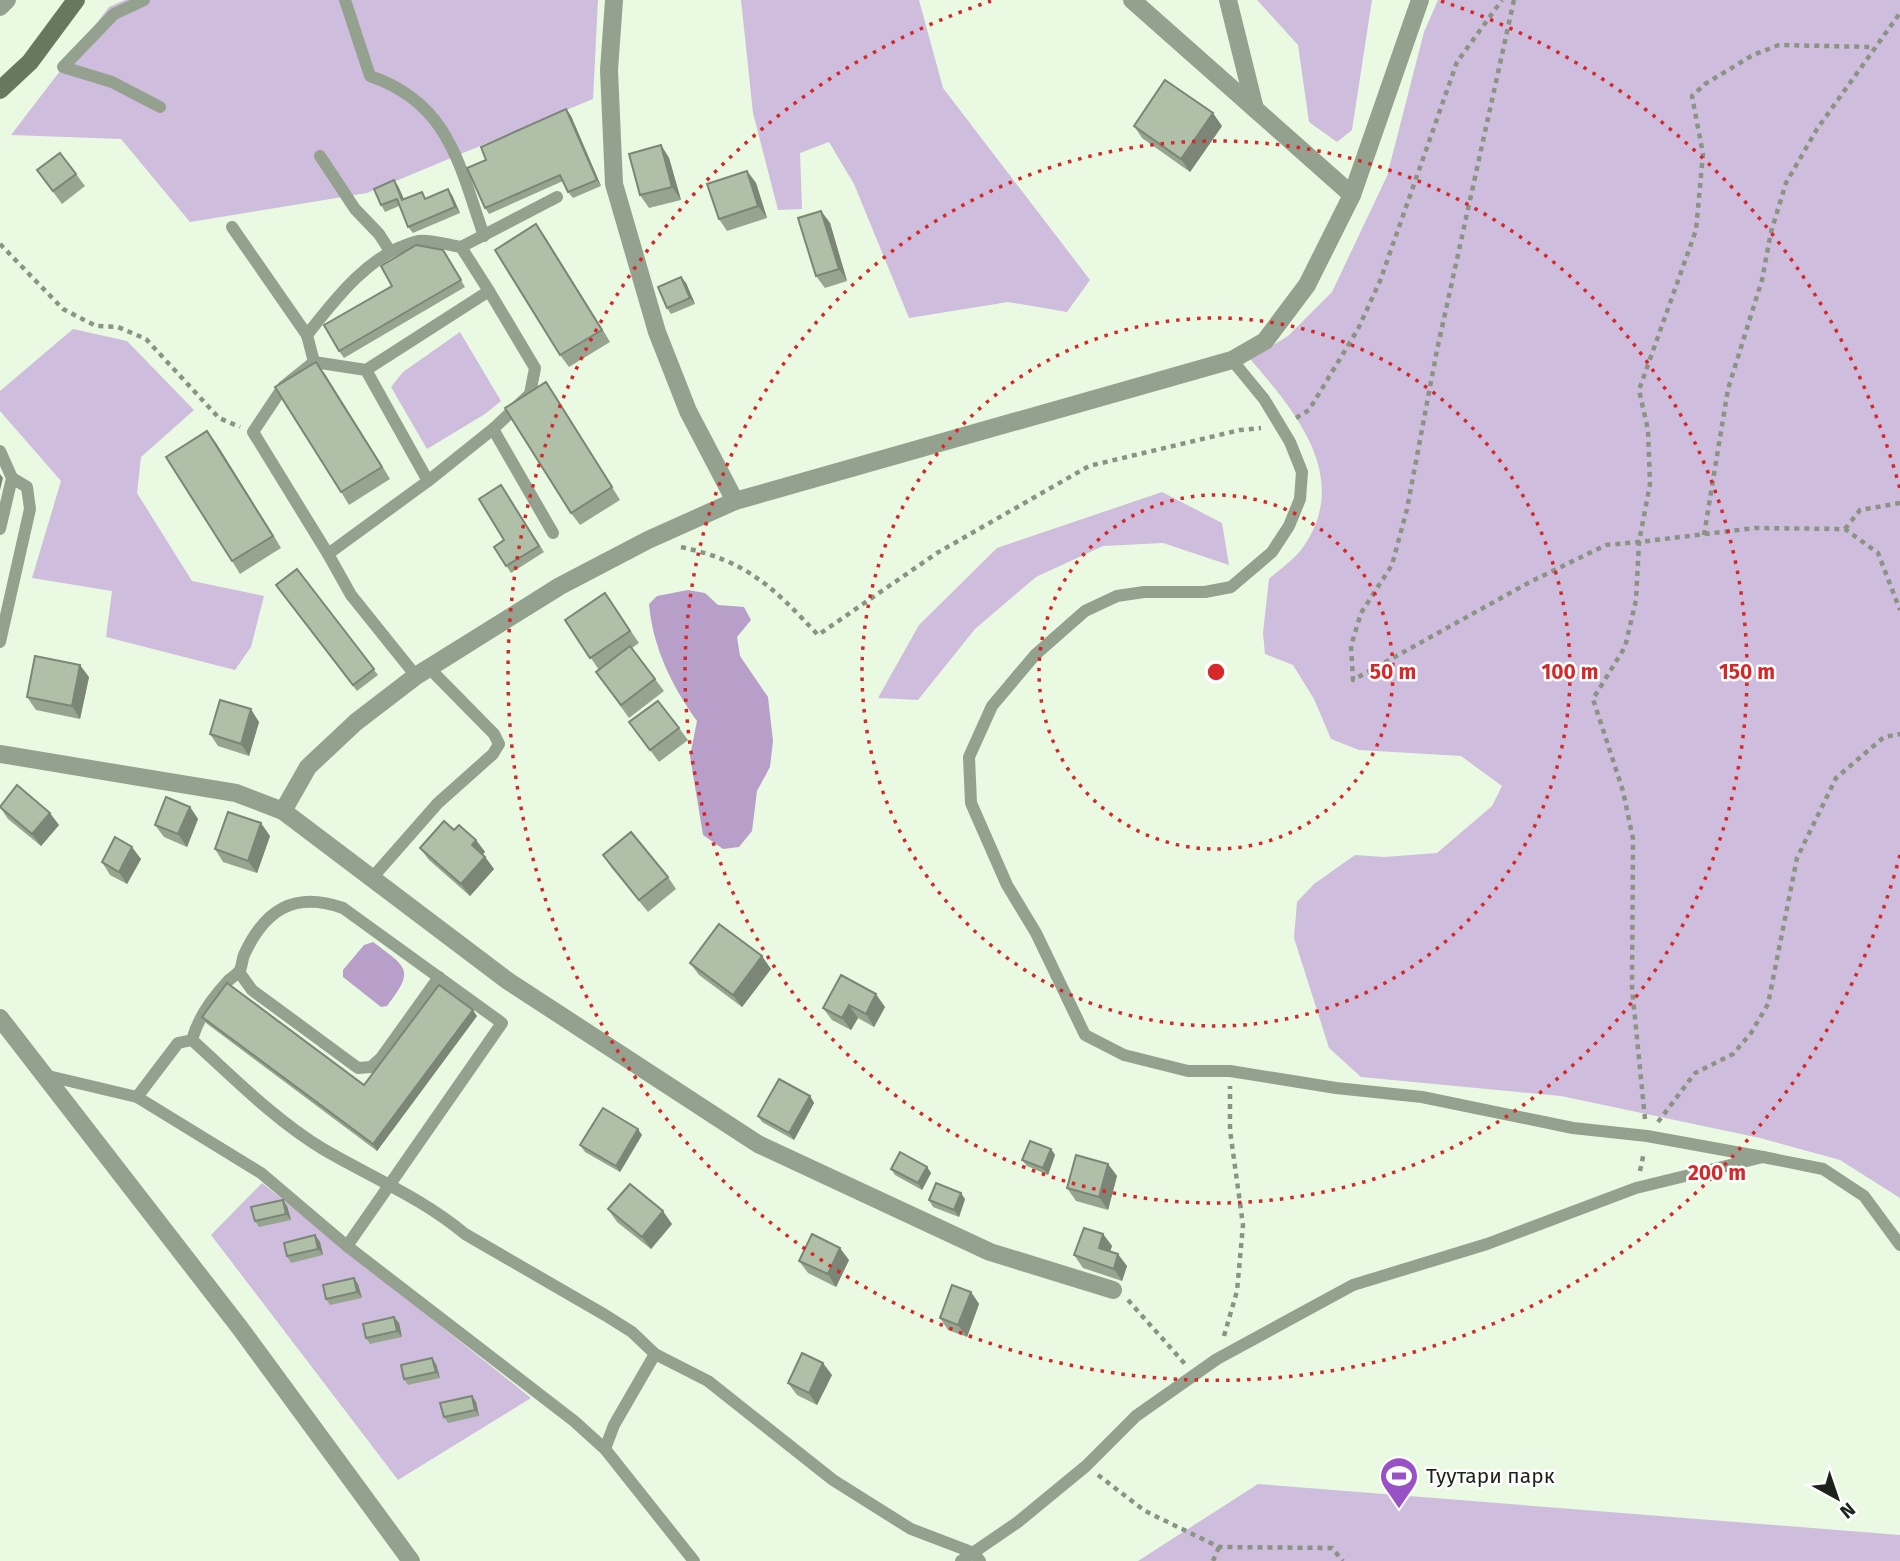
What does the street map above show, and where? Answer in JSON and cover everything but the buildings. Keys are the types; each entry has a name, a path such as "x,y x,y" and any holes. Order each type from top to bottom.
{"street":[{"path":"0,7 7,0"},
{"path":"0,90 30,62 76,0"},
{"path":"614,0 609,70 614,184 657,332 688,411 735,501"},
{"path":"1132,0 1352,195"},
{"path":"1228,0 1255,109"},
{"path":"283,811 308,767 356,722 423,672 560,586 648,540 735,501 1232,360 1265,341 1307,285 1352,195 1415,3"},
{"path":"0,754 236,793 283,811 509,981 758,1144 990,1252 1113,1290"},
{"path":"0,1018 240,1328 411,1561"}],"lane":[{"path":"144,0 114,14 63,67 112,82 160,107"},
{"path":"345,0 370,76 397,85 435,116 458,163 484,236"},
{"path":"320,156 355,209 379,234 390,251"},
{"path":"307,335 337,296 390,251 421,241 461,247 557,197"},
{"path":"232,227 307,335 314,362"},
{"path":"328,554 494,429 530,394 535,368 461,247"},
{"path":"372,878 438,803 493,754 499,744 494,734 423,672 351,595 253,432 283,387 314,362 366,370 489,291"},
{"path":"1232,360 1280,426 1302,472 1300,499 1289,526 1272,552 1231,587 1205,592 1144,592 1117,596 1085,611 1035,655 992,706 969,757 971,803 1007,885 1036,933 1085,1035 1137,1058 1188,1071 1230,1071 1336,1088 1422,1097 1573,1128 1647,1136 1823,1169 1864,1196 1900,1245"},
{"path":"366,370 428,481"},
{"path":"494,429 553,533"},
{"path":"0,451 12,478 27,487 30,509 0,642"},
{"path":"0,528 12,478"},
{"path":"192,1040 197,1021 229,980 239,972 244,955 270,917 293,902 321,900 343,908 502,1023 388,1183 347,1246"},
{"path":"239,972 252,990 358,1068 371,1066 381,1058 439,977"},
{"path":"136,1097 178,1042 192,1040 282,1120 321,1148 445,1217 465,1234 606,1315 632,1332 655,1354 708,1381 842,1486 911,1529 977,1557"},
{"path":"44,1075 136,1097 261,1172 347,1246 574,1421 606,1449 694,1561"},
{"path":"961,1561 977,1557 1086,1466 1136,1416 1195,1374 1217,1359 1353,1285 1487,1244 1636,1188 1763,1157"},
{"path":"606,1449 614,1425 655,1354"}],"path":[{"path":"648,540 697,550 743,566 788,603 818,635 937,553 1089,466 1240,430 1280,426 1309,410 1358,329 1395,244 1457,62 1502,0"},
{"path":"1514,0 1437,350 1407,509 1392,565 1361,613 1351,646 1353,680 1530,582 1606,545 1755,528 1845,529 1878,553 1900,610"},
{"path":"1704,535 1728,389 1762,280 1771,232 1786,183 1817,129 1873,47 1900,13"},
{"path":"1636,1188 1647,1136 1632,988 1633,839 1623,790 1593,699 1625,647 1636,600 1639,542 1650,484 1648,430 1639,390 1696,230 1703,154 1692,96 1704,84 1744,60 1779,45 1873,47"},
{"path":"0,243 63,309 96,326 118,327 146,339 219,418 253,432"},
{"path":"1845,529 1860,510 1900,503"},
{"path":"1647,1136 1695,1073 1733,1054 1751,1033 1768,1004 1797,858 1836,778 1884,737 1900,734"},
{"path":"1217,1359 1237,1291 1243,1225 1230,1130 1230,1071"},
{"path":"1113,1290 1136,1306 1195,1374"},
{"path":"1086,1466 1145,1511 1219,1547 1332,1548 1343,1561"},
{"path":"1213,1561 1219,1547"}],"shaded area":[{"path":"125,0 598,0 593,99 367,193 190,222 121,139 11,135 109,7"},
{"path":"741,0 919,0 943,88 1090,280 1067,312 1008,302 909,318 854,184 829,142 800,153 802,209 778,210 753,113"},
{"path":"1257,0 1372,0 1352,130 1337,142 1309,122 1298,45"},
{"path":"1438,0 1900,0 1900,1198 1840,1160 1760,1138 1561,1096 1361,1077 1329,1048 1294,938 1297,902 1314,884 1355,855 1384,857 1437,853 1492,806 1502,786 1461,756 1359,750 1331,739 1314,699 1293,665 1265,654 1263,633 1269,579 1301,550 1316,524 1322,498 1320,473 1313,448 1285,402 1250,359 1288,336 1332,292 1387,176 1424,32"},
{"path":"73,329 127,341 194,410 141,457 137,493 192,581 264,596 251,647 235,670 106,637 112,591 32,578 61,481 0,411 0,391"},
{"path":"460,332 501,401 485,414 427,449 391,387 403,372"},
{"path":"1162,492 1222,523 1229,565 1163,543 1103,546 1036,577 975,629 918,700 878,698 919,625 997,548"},
{"path":"688,590 705,593 718,605 744,607 751,620 737,637 740,656 768,697 773,741 770,767 757,791 752,831 739,847 723,849 703,835 690,756 697,721 665,666 651,620 649,604 657,596"},
{"path":"373,942 394,958 404,970 402,984 387,1006 381,1007 343,977 343,970 364,945"},
{"path":"262,1183 531,1398 398,1480 211,1235"},
{"name":"Туутари парк","path":"1258,1484 1900,1535 1900,1561 1138,1561"}],"place":[{"name":"Туутари парк","path":"1399,1510"}]}
